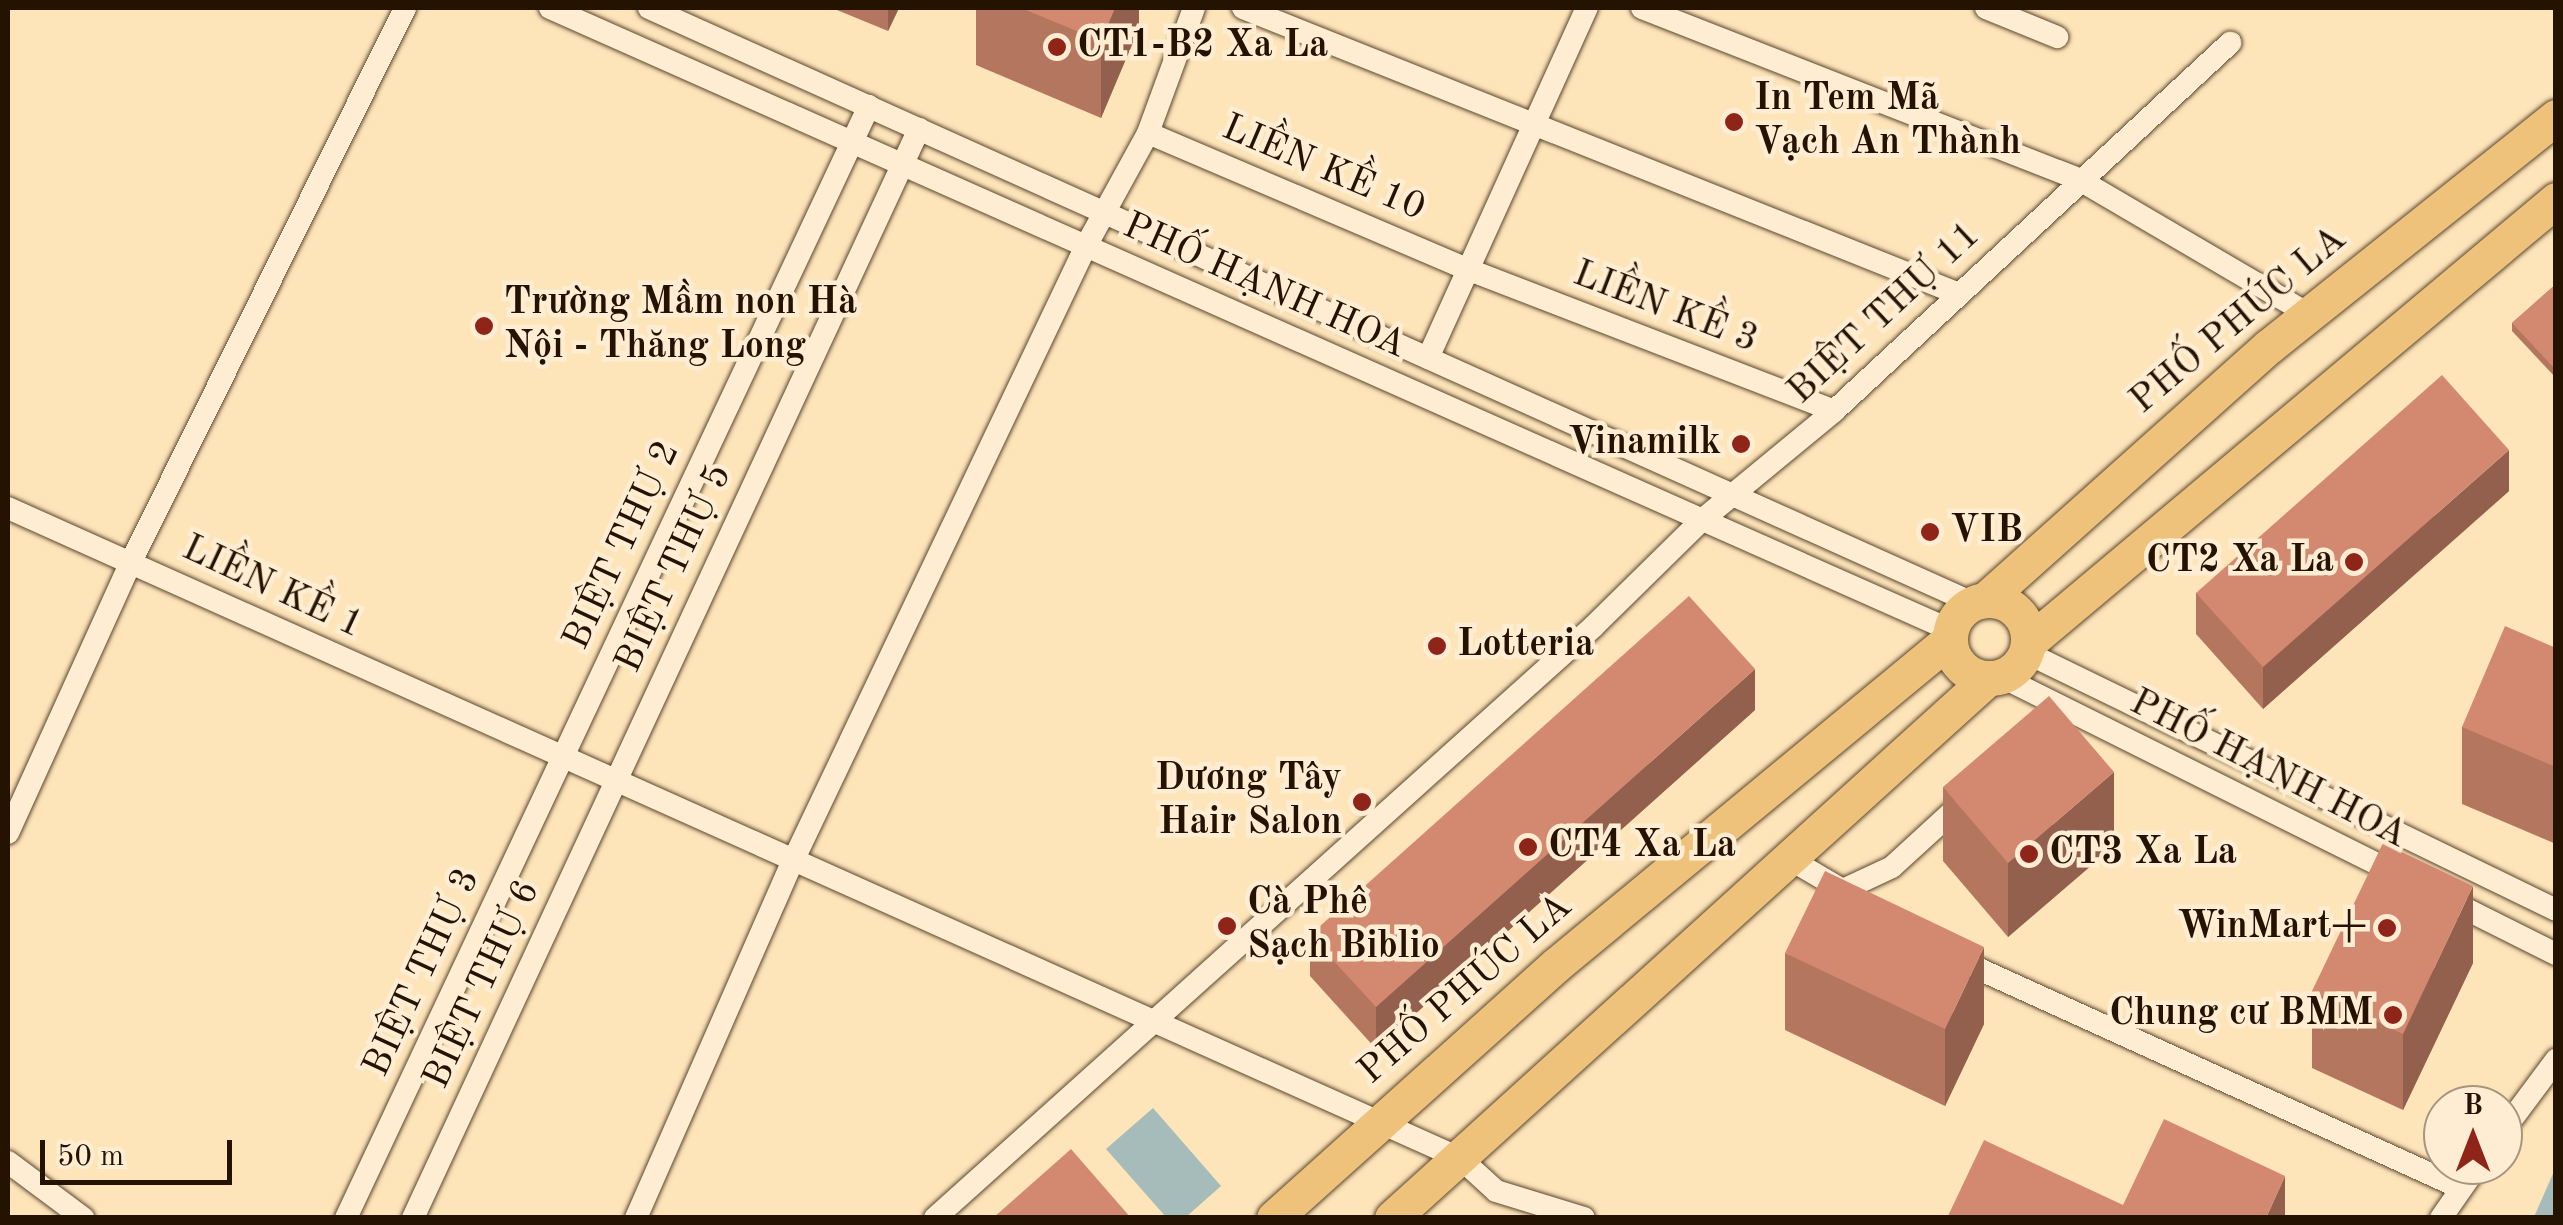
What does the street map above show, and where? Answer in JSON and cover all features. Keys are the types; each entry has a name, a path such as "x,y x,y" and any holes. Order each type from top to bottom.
{"highway":[{"name":"PHỐ PHÚC LA","path":"1979,601 2308,314 2556,117"},
{"path":"1392,1218 1788,858 2556,200"},
{"path":"1999,599 2021,616 2011,663 1960,667 1950,635 1979,601 1999,599"},
{"name":"PHỐ PHÚC LA","path":"1274,1218 1556,965 1950,635"}],"street":[{"path":"8,833 131,562 405,8"},
{"name":"PHỐ HẠNH HOA","path":"550,8 1702,520 1950,635"},
{"name":"PHỐ HẠNH HOA","path":"649,8 690,16 868,106 1979,601"},
{"path":"636,1218 793,862 1086,246 1148,133 1194,8"},
{"path":"1242,8 1958,294"},
{"path":"1428,358 1472,270 1586,8"},
{"path":"1642,8 2080,180 2308,314"},
{"path":"1986,8 2056,37"},
{"path":"668,60 690,16"},
{"name":"BIỆT THỰ 11","path":"935,1218 1702,520 1834,412 2230,43"},
{"name":"BIỆT THỰ 2","path":"562,758 868,106"},
{"name":"BIỆT THỰ 5","path":"616,781 919,129"},
{"name":"LIỀN KỀ 10","path":"1148,133 1472,270"},
{"name":"LIỀN KỀ 3","path":"1472,270 1834,412"},
{"name":"LIỀN KỀ 1","path":"8,508 1460,1159 1496,1192 1584,1218"},
{"name":"PHỐ HẠNH HOA","path":"2011,663 2044,697 2556,954"},
{"name":"PHỐ HẠNH HOA","path":"2011,663 2556,910"},
{"path":"2030,727 2044,697"},
{"name":"BIỆT THỰ 3","path":"346,1218 562,758"},
{"name":"BIỆT THỰ 6","path":"413,1218 616,781"},
{"path":"1843,890 1892,866 1986,781"},
{"path":"1788,858 1877,911"},
{"path":"1946,952 2461,1188"},
{"path":"2523,1104 2556,1060"},
{"path":"8,1162 82,1218"},
{"path":"2441,1218 2463,1185"}],"water":[{"path":"1153,1108 1221,1186 1186,1217 1166,1217 1106,1149"},
{"path":"2555,1169 2555,1217 2534,1217"}],"building":[{"path":"1021,8 1115,8 1101,41"},
{"path":"2556,284 2556,370 2512,323"},
{"name":"CT2 Xa La","path":"2442,375 2509,450 2263,667 2196,593"},
{"name":"CT4 Xa La","path":"1689,596 1755,669 1376,1007 1310,935"},
{"path":"2505,626 2556,648 2556,767 2462,727"},
{"path":"2049,696 2114,772 2008,863 1943,787"},
{"path":"2383,843 2473,886 2403,1034 2312,991"},
{"path":"1825,871 1984,947 1945,1029 1785,953"},
{"path":"2164,1119 2285,1176 2266,1218 1947,1218 1984,1140 2123,1205"},
{"path":"1071,1149 1131,1218 993,1218"}],"place":[{"name":"CT1-B2 Xa La","path":"1057,47"},
{"name":"In Tem Mã Vạch An Thành","path":"1734,122"},
{"name":"Trường Mầm non Hà Nội - Thăng Long","path":"484,326"},
{"name":"Vinamilk","path":"1741,444"},
{"name":"VIB","path":"1930,532"},
{"name":"CT2 Xa La","path":"2354,562"},
{"name":"Lotteria","path":"1437,646"},
{"name":"Dương Tây Hair Salon","path":"1362,802"},
{"name":"CT4 Xa La","path":"1528,847"},
{"name":"CT3 Xa La","path":"2029,854"},
{"name":"Cà Phê Sạch Biblio","path":"1227,926"},
{"name":"WinMart+","path":"2387,928"},
{"name":"Chung cư BMM","path":"2393,1015"}]}
